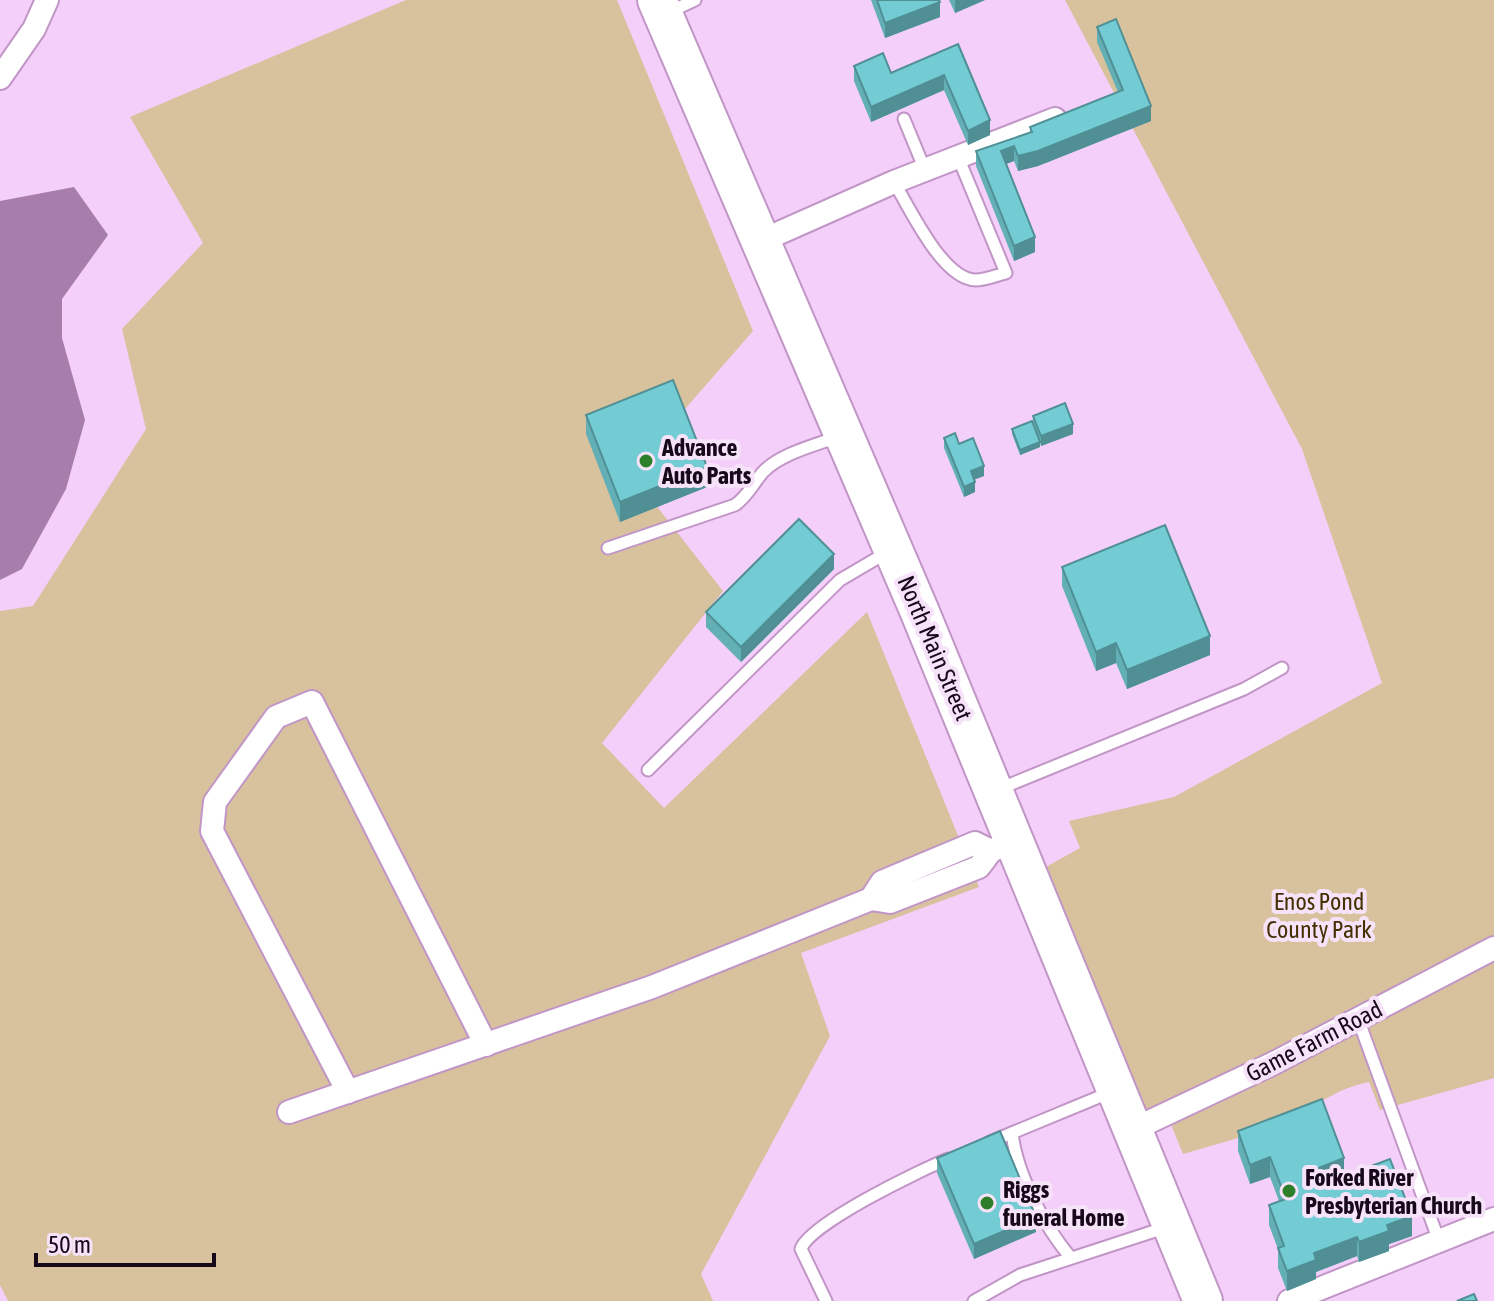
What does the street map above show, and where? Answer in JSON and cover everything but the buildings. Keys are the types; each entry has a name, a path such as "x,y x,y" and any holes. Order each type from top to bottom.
{"highway":[{"name":"North Main Street","path":"671,5 761,241 994,791 1002,846 1115,1090 1203,1301"}],"street":[{"path":"0,78 34,29 47,0"},
{"path":"761,241 894,182 1082,108"},
{"path":"348,1092 212,831 215,802 276,717 312,702 486,1045"},
{"path":"289,1112 652,987 871,899 882,882 975,843 1002,846"},
{"name":"Game Farm Road","path":"1132,1130 1494,948"},
{"path":"1289,1301 1494,1219"}],"lane":[{"path":"904,119 925,170"},
{"path":"894,182 947,268 961,278 977,281 1006,273 958,157"},
{"path":"608,548 735,505 748,495 765,470 791,455 843,434"},
{"path":"648,770 840,580 893,549"},
{"path":"994,791 1244,689 1282,668"},
{"path":"1358,1019 1439,1241"},
{"path":"984,1144 1115,1090"},
{"path":"1012,1133 1021,1168 1057,1241 1071,1258"},
{"path":"826,1301 801,1249 804,1239 825,1223 955,1156"},
{"path":"974,1301 1020,1275 1171,1226"}],"green space":[{"path":"406,0 617,0 753,331 630,472 723,591 602,743 664,808 867,612 979,887 801,953 830,1036 701,1274 713,1301 8,1301 0,1285 0,611 33,606 146,429 122,329 203,243 130,117"},
{"name":"Enos Pond County Park","path":"1065,0 1494,0 1494,1078 1380,1110 1369,1082 1359,1084 1273,1126 1183,1154 1170,1122 1132,1130 1028,877 1080,848 1069,821 1174,797 1382,683 1302,449"}],"shaded area":[{"path":"74,187 108,235 62,299 62,338 85,420 66,489 22,569 0,580 0,201"}],"place":[{"name":"Advance Auto Parts","path":"646,461"},
{"name":"Forked River Presbyterian Church","path":"1289,1191"},
{"name":"Riggs funeral Home","path":"987,1203"}]}
